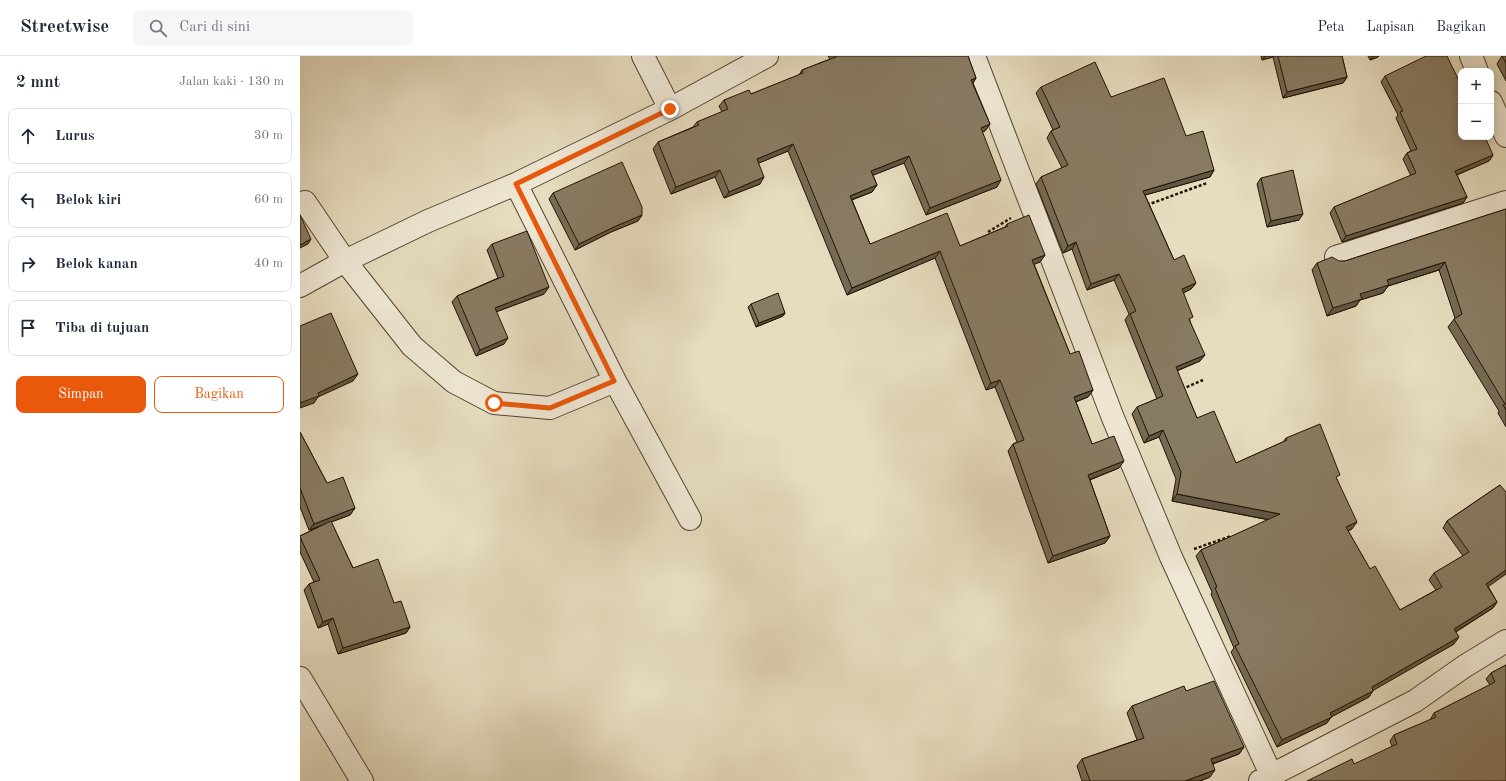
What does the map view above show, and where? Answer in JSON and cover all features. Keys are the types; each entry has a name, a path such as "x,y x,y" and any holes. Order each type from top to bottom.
{"street":[{"path":"643,56 670,109"},
{"path":"300,286 345,261 428,221 516,184 670,109 767,56"},
{"path":"974,56 1110,411 1171,557 1268,779 1415,701 1506,641"},
{"path":"1471,56 1476,68"},
{"path":"1492,104 1506,136"},
{"path":"516,184 614,381 690,519"},
{"path":"306,202 345,261 412,346 454,382 494,403 550,408 614,381"},
{"path":"1336,257 1506,202"},
{"path":"300,678 362,781"}],"path":[{"path":"1141,207 1207,183"},
{"path":"1176,391 1203,380"},
{"path":"1171,557 1231,536"}],"building":[{"path":"836,56 968,56 976,78 971,80 990,124 981,128 1001,180 930,208 909,156 871,171 877,185 850,196 870,244 947,213 960,246 1008,226 1007,224 1029,215 1045,255 1032,260 1070,354 1079,351 1093,390 1074,397 1092,444 1114,436 1124,461 1088,475 1110,536 1053,556 1013,444 1024,440 1000,380 991,383 940,251 852,288 793,144 757,159 764,177 729,192 720,170 676,187 658,142 699,125 697,122 728,109 724,100 749,90 751,94 803,73 802,70"},
{"path":"1278,56 1342,56 1347,77 1287,92"},
{"path":"1426,56 1447,56 1458,79 1458,140 1486,140 1493,155 1455,171 1467,197 1346,236 1334,207 1416,173 1407,153 1417,149 1400,112 1403,111 1385,76"},
{"path":"1502,56 1506,56 1506,63"},
{"path":"1095,62 1111,97 1164,78 1186,136 1203,131 1214,170 1143,191 1174,260 1184,255 1196,283 1182,289 1193,317 1189,319 1205,355 1176,367 1197,418 1214,411 1236,463 1287,440 1286,438 1320,424 1340,475 1336,477 1357,522 1346,527 1370,569 1375,566 1400,610 1442,587 1434,573 1469,552 1447,521 1500,485 1506,492 1506,570 1486,584 1497,602 1454,629 1459,637 1372,687 1373,691 1330,713 1332,717 1282,740 1235,646 1239,644 1215,588 1217,587 1201,550 1280,514 1177,494 1181,472 1163,430 1149,436 1137,407 1163,396 1130,314 1136,311 1119,274 1091,284 1076,242 1068,246 1041,177 1068,165 1051,131 1060,127 1041,87"},
{"path":"622,162 642,207 642,215 579,244 553,193"},
{"path":"1293,170 1303,214 1271,221 1261,178"},
{"path":"1506,209 1506,410 1503,405 1505,404 1454,319 1462,314 1445,262 1387,280 1389,285 1360,294 1362,299 1333,308 1317,263 1332,257 1339,261 1345,261"},
{"path":"300,215 311,239 300,245"},
{"path":"527,231 549,287 495,308 508,338 480,350 457,296 504,276 492,244"},
{"path":"778,293 785,313 759,323 751,304"},
{"path":"331,313 358,374 318,393 319,396 300,403 300,326"},
{"path":"300,432 327,483 343,477 355,508 314,524 300,488"},
{"path":"331,521 353,568 378,559 394,603 401,601 410,627 343,648 333,618 323,622 309,584 320,580 300,536"},
{"path":"1506,665 1506,781 1307,781 1352,759 1354,764 1397,744 1394,735 1436,717 1434,713 1495,682 1491,673"},
{"path":"1214,681 1244,747 1211,759 1215,770 1185,781 1090,781 1082,759 1144,738 1132,706 1184,686 1186,691"}],"route":[{"path":"494,403 550,408 614,381 516,184 670,109"}]}
